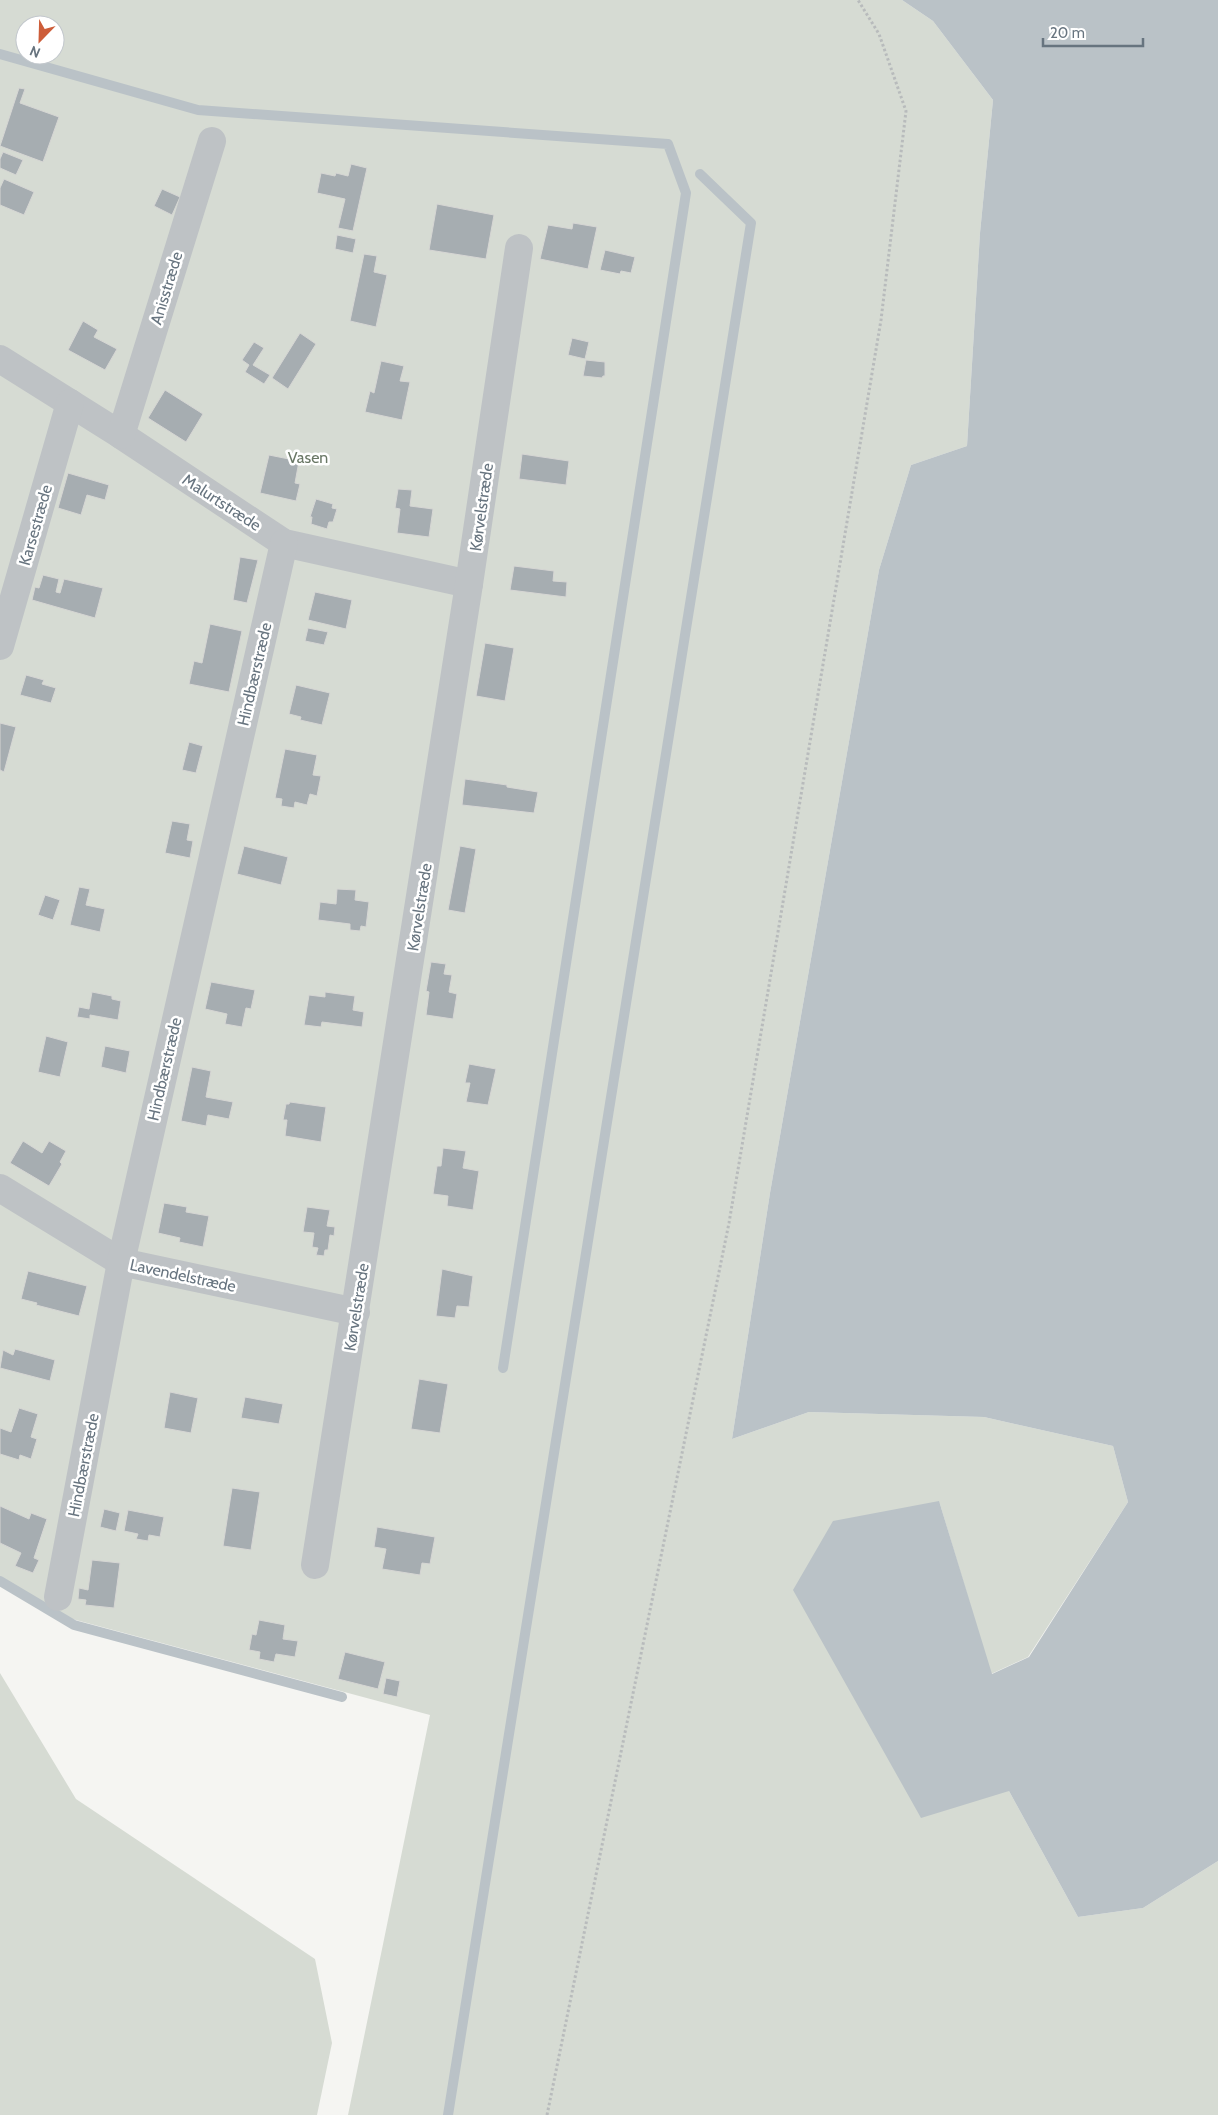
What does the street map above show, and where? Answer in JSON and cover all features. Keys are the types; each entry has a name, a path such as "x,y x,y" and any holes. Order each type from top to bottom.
{"lane":[{"name":"Anisstræde","path":"121,435 212,141"},
{"name":"Kørvelstræde","path":"315,1565 470,584 519,248"},
{"name":"Malurtstræde","path":"0,359 121,435 284,543 470,584"},
{"name":"Karsestræde","path":"0,646 70,404"},
{"name":"Hindbærstræde","path":"58,1597 120,1262 284,543"},
{"name":"Lavendelstræde","path":"0,1188 120,1262 356,1312"}],"path":[{"path":"547,2115 729,1223 881,320 906,111 879,34 858,0"}],"green space":[{"name":"Vasen","path":"0,0 902,0 933,21 993,100 980,233 967,446 911,465 879,570 770,1193 732,1439 809,1412 984,1417 1113,1446 1128,1502 1028,1657 991,1674 939,1501 1009,1791 1078,1917 1143,1908 1218,1861 1218,2115 348,2115 430,1715 61,1616 0,1580"},
{"path":"0,1673 76,1799 315,1959 332,2043 317,2115 0,2115"}],"shaded area":[{"path":"902,0 1218,0 1218,1861 1143,1908 1078,1917 1009,1791 921,1818 793,1590 833,1521 939,1501 992,1674 1029,1657 1128,1502 1113,1446 984,1417 809,1412 732,1439 770,1193 879,570 911,465 967,446 980,233 993,100 933,21"}],"building":[{"path":"19,88 25,89 20,103 59,117 43,162 0,146"},
{"path":"3,152 23,160 16,175 0,168 0,159"},
{"path":"351,164 367,168 353,231 338,228 345,199 317,193 321,173 335,176 336,173 348,176"},
{"path":"4,179 34,192 24,215 0,205 0,188"},
{"path":"162,189 180,197 172,215 154,206"},
{"path":"437,204 494,215 486,259 429,250"},
{"path":"573,223 597,227 588,269 540,259 548,225 572,229"},
{"path":"337,235 356,239 353,253 335,249"},
{"path":"605,250 635,257 631,273 621,271 620,274 600,270"},
{"path":"364,254 377,256 374,272 387,275 376,327 350,321"},
{"path":"83,321 98,330 94,337 117,349 105,370 68,350"},
{"path":"300,333 316,344 288,389 272,378"},
{"path":"572,338 589,342 585,359 568,355"},
{"path":"254,342 264,348 253,365 270,375 264,384 245,372 249,365 242,360"},
{"path":"586,360 605,362 605,376 602,378 583,376"},
{"path":"381,361 404,366 400,381 410,382 402,420 365,412 370,391 374,393"},
{"path":"165,390 203,414 186,442 148,418"},
{"path":"522,454 569,461 566,485 519,479"},
{"path":"269,455 299,461 295,483 300,484 296,501 260,493"},
{"path":"68,473 109,485 105,500 87,495 81,515 58,508"},
{"path":"398,489 412,490 410,506 433,509 429,537 397,533 400,509 395,508"},
{"path":"316,499 333,504 332,508 337,509 333,522 329,522 327,529 311,524 312,517 310,517"},
{"path":"240,557 258,560 247,603 233,600"},
{"path":"514,566 554,571 553,581 567,582 566,597 510,590"},
{"path":"43,575 59,579 56,592 60,593 64,579 103,588 95,618 32,600 35,587 39,588"},
{"path":"315,592 352,600 346,629 308,620"},
{"path":"210,624 242,631 229,692 189,684 194,661 202,663"},
{"path":"308,628 328,632 324,645 305,641"},
{"path":"485,643 514,648 505,701 476,696"},
{"path":"26,675 44,680 42,684 56,688 51,703 20,695"},
{"path":"296,685 330,693 322,725 300,720 301,717 289,714"},
{"path":"0,723 16,727 4,772 0,770"},
{"path":"189,742 203,746 196,773 182,770"},
{"path":"285,749 317,755 313,775 321,776 317,796 310,794 307,805 295,802 294,808 281,806 282,799 275,798"},
{"path":"465,779 538,792 534,813 462,805"},
{"path":"172,821 190,824 187,840 193,841 190,858 165,853"},
{"path":"244,846 288,857 281,885 237,874"},
{"path":"460,846 476,849 465,913 448,910"},
{"path":"79,887 90,889 86,905 105,909 100,932 70,925"},
{"path":"337,889 356,890 355,900 369,902 366,927 361,926 360,931 350,930 350,924 318,920 320,902 336,904"},
{"path":"45,895 60,900 53,920 38,915"},
{"path":"431,962 446,964 444,974 452,975 449,992 457,994 453,1019 426,1015 429,992 426,991"},
{"path":"211,982 255,990 251,1009 246,1008 242,1027 225,1024 227,1014 205,1009"},
{"path":"92,992 112,996 112,999 121,1001 118,1020 90,1015 90,1019 77,1017 79,1007 89,1009"},
{"path":"325,992 355,996 353,1010 364,1012 362,1027 322,1022 321,1027 304,1025 309,995 325,997"},
{"path":"46,1036 68,1042 60,1077 38,1072"},
{"path":"105,1046 130,1051 126,1073 101,1067"},
{"path":"469,1064 496,1069 488,1105 466,1102 470,1083 465,1083"},
{"path":"192,1067 211,1071 206,1097 233,1102 229,1119 208,1115 206,1126 181,1121"},
{"path":"290,1102 326,1107 321,1142 285,1136 287,1120 283,1120 286,1104"},
{"path":"23,1141 42,1153 49,1141 66,1151 60,1162 62,1164 49,1186 10,1163"},
{"path":"443,1148 466,1151 463,1168 479,1171 473,1210 447,1206 448,1196 433,1194 437,1166 441,1166"},
{"path":"164,1203 187,1207 186,1212 209,1216 203,1247 179,1242 180,1238 158,1233"},
{"path":"307,1207 330,1210 327,1226 335,1227 334,1236 330,1235 328,1250 325,1250 324,1256 316,1255 318,1248 312,1247 314,1233 303,1232"},
{"path":"442,1269 473,1276 469,1307 457,1306 455,1318 436,1316"},
{"path":"28,1271 87,1286 79,1316 36,1305 37,1303 21,1299"},
{"path":"15,1349 55,1360 50,1381 0,1368 3,1350 13,1355"},
{"path":"419,1379 448,1384 440,1433 411,1429"},
{"path":"170,1392 198,1398 191,1433 164,1428"},
{"path":"245,1397 283,1404 279,1424 241,1418"},
{"path":"19,1408 38,1414 31,1437 37,1439 31,1459 20,1455 19,1460 0,1454 0,1428 11,1432"},
{"path":"232,1488 260,1492 251,1550 223,1546"},
{"path":"0,1506 29,1519 31,1513 47,1519 34,1558 39,1560 33,1573 15,1566 21,1553 0,1543"},
{"path":"104,1509 120,1513 116,1531 100,1527"},
{"path":"128,1510 164,1517 160,1537 149,1535 148,1541 136,1539 138,1534 124,1531"},
{"path":"377,1527 435,1537 430,1564 422,1563 420,1575 382,1569 386,1549 374,1547"},
{"path":"92,1560 120,1563 114,1608 85,1605 86,1600 78,1599 79,1588 88,1590"},
{"path":"259,1620 285,1625 283,1639 298,1641 295,1657 276,1654 274,1662 259,1659 260,1652 249,1650 252,1634 256,1635"},
{"path":"345,1652 385,1662 378,1689 338,1679"},
{"path":"386,1678 400,1681 397,1697 383,1694"}],"waterway":[{"path":"0,54 198,110 668,144 686,193 503,1368"},
{"path":"448,2115 751,223 700,174"},
{"path":"0,1581 74,1625 342,1697"}]}
